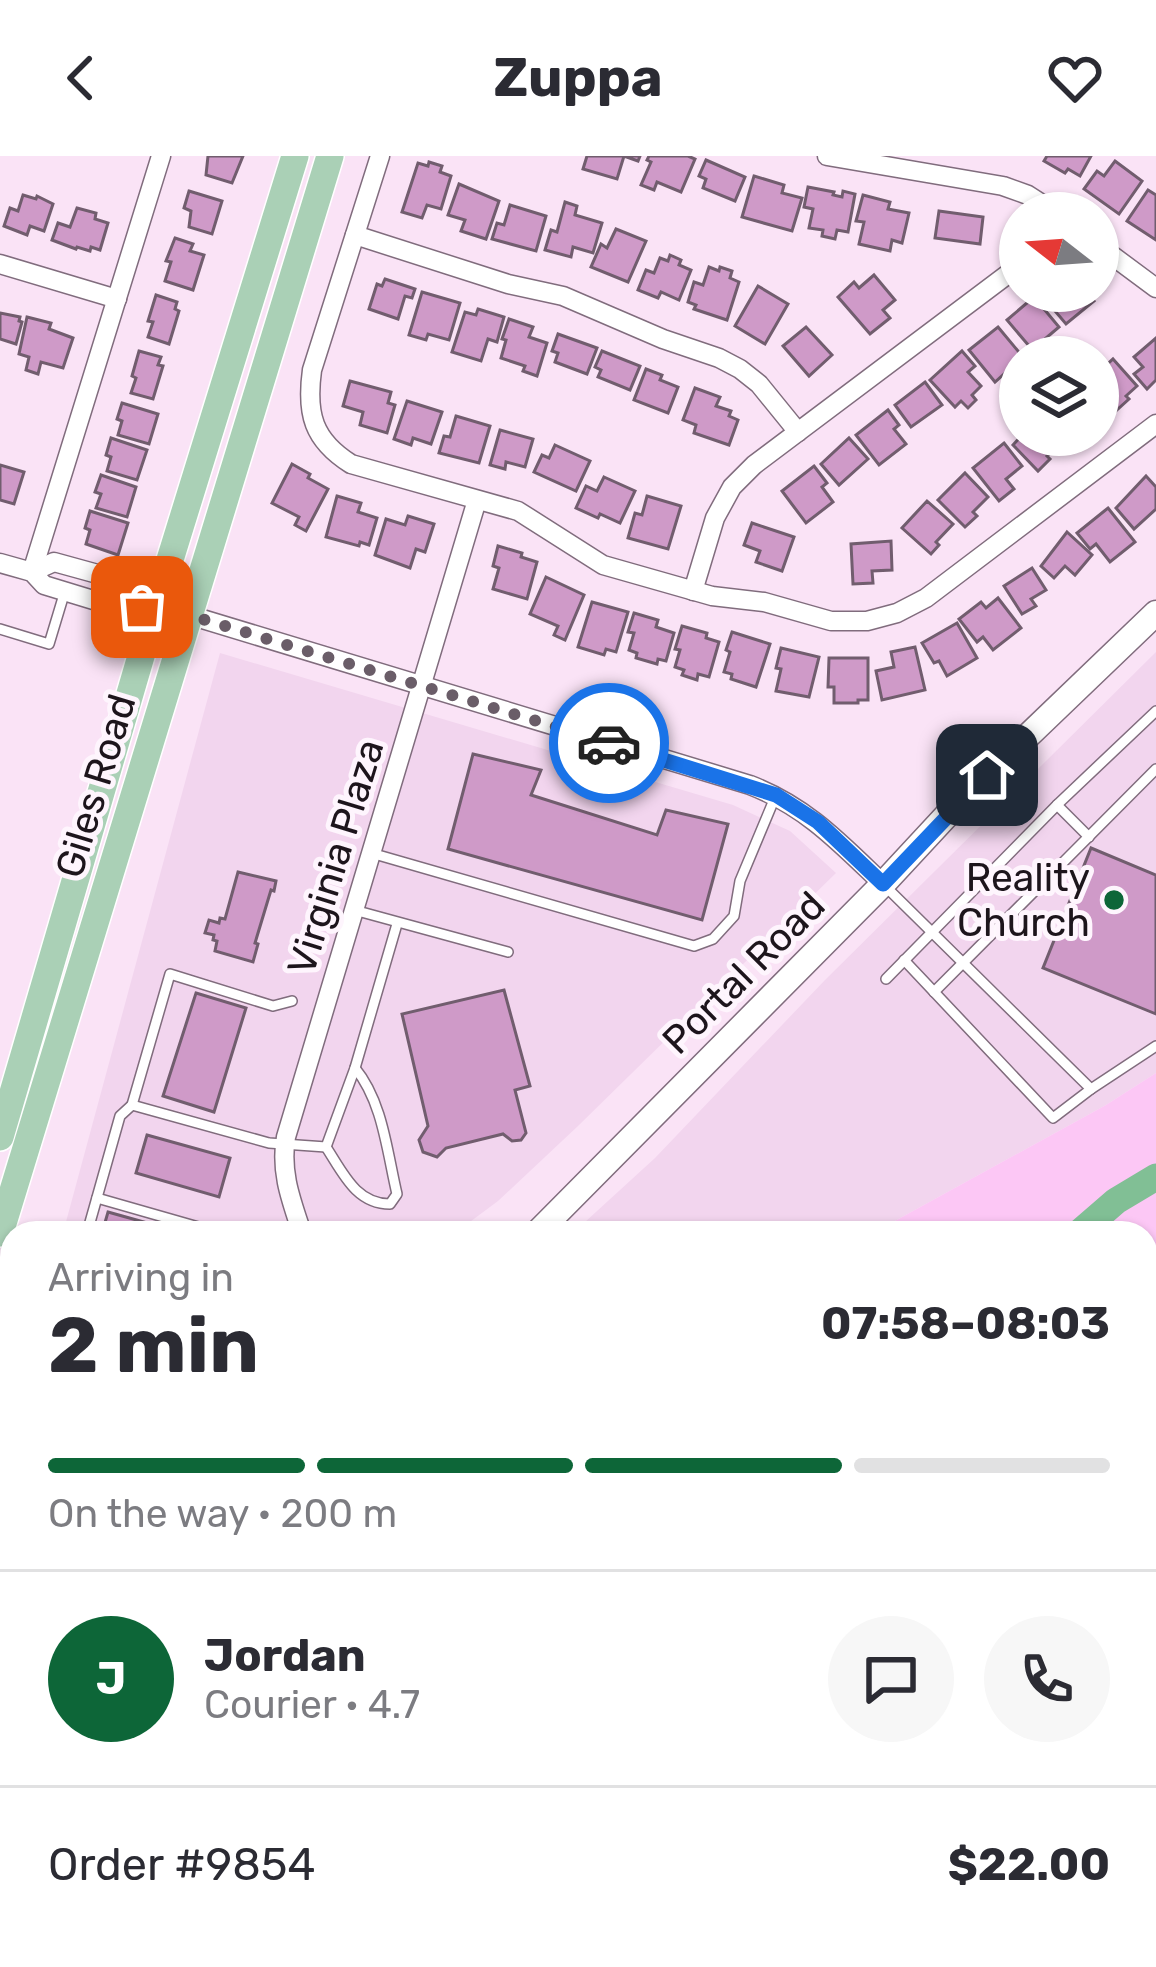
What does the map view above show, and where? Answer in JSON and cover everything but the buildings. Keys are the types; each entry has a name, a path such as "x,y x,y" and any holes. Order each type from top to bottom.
{"main road":[{"name":"Giles Road","path":"0,1137 156,605 295,156"},
{"name":"Giles Road","path":"4,1221 330,156"},
{"name":"Portal Road","path":"549,1221 960,802 1156,613"}],"street":[{"path":"32,572 161,156"},
{"path":"380,156 312,370 311,414 320,437 351,464 518,511 603,565 693,592 764,602 831,621 867,621 926,598 1156,424"},
{"path":"827,156 891,161 1020,192"},
{"path":"355,236 508,284 563,296 718,358 759,384 798,432"},
{"path":"1119,260 1156,288"},
{"path":"0,264 117,299"},
{"path":"693,592 715,518 731,487 999,281"},
{"name":"Virginia Plaza","path":"298,1221 285,1180 285,1146 477,500"},
{"path":"32,572 54,562 134,584 156,605"},
{"path":"0,563 32,572 44,585 126,610 156,605 776,795 818,822 883,884"}],"lane":[{"path":"0,629 49,644 65,591"},
{"path":"886,980 1156,711"},
{"path":"934,992 1156,769"},
{"path":"371,853 694,946 713,939 734,916 740,881 776,795"},
{"path":"1057,806 1089,837"},
{"path":"883,884 1091,1088"},
{"path":"354,910 508,952"},
{"path":"326,1147 355,1068 397,924"},
{"path":"904,961 1053,1118 1156,1046"},
{"path":"90,1221 120,1116 132,1105 170,974 273,1006 292,1001"},
{"path":"326,1147 363,1198 390,1204 397,1194 379,1117 368,1083 355,1068"},
{"path":"132,1105 234,1136 285,1146 326,1147"},
{"path":"97,1198 169,1221"}],"shaded area":[{"path":"1156,652 1156,1073 895,1221 586,1221 655,1158 825,980"},
{"path":"220,653 733,805 790,831 836,873 578,1126 471,1221 66,1221"},
{"path":"1156,1073 1156,1221 895,1221"}],"waterway":[{"path":"1093,1221 1156,1177"}],"way so far":[{"path":"142,607 156,605 609,743"}],"place":[{"name":"Reality Church","path":"1114,900"}],"route":[{"path":"609,743 776,795 818,822 883,884 987,775"}]}
